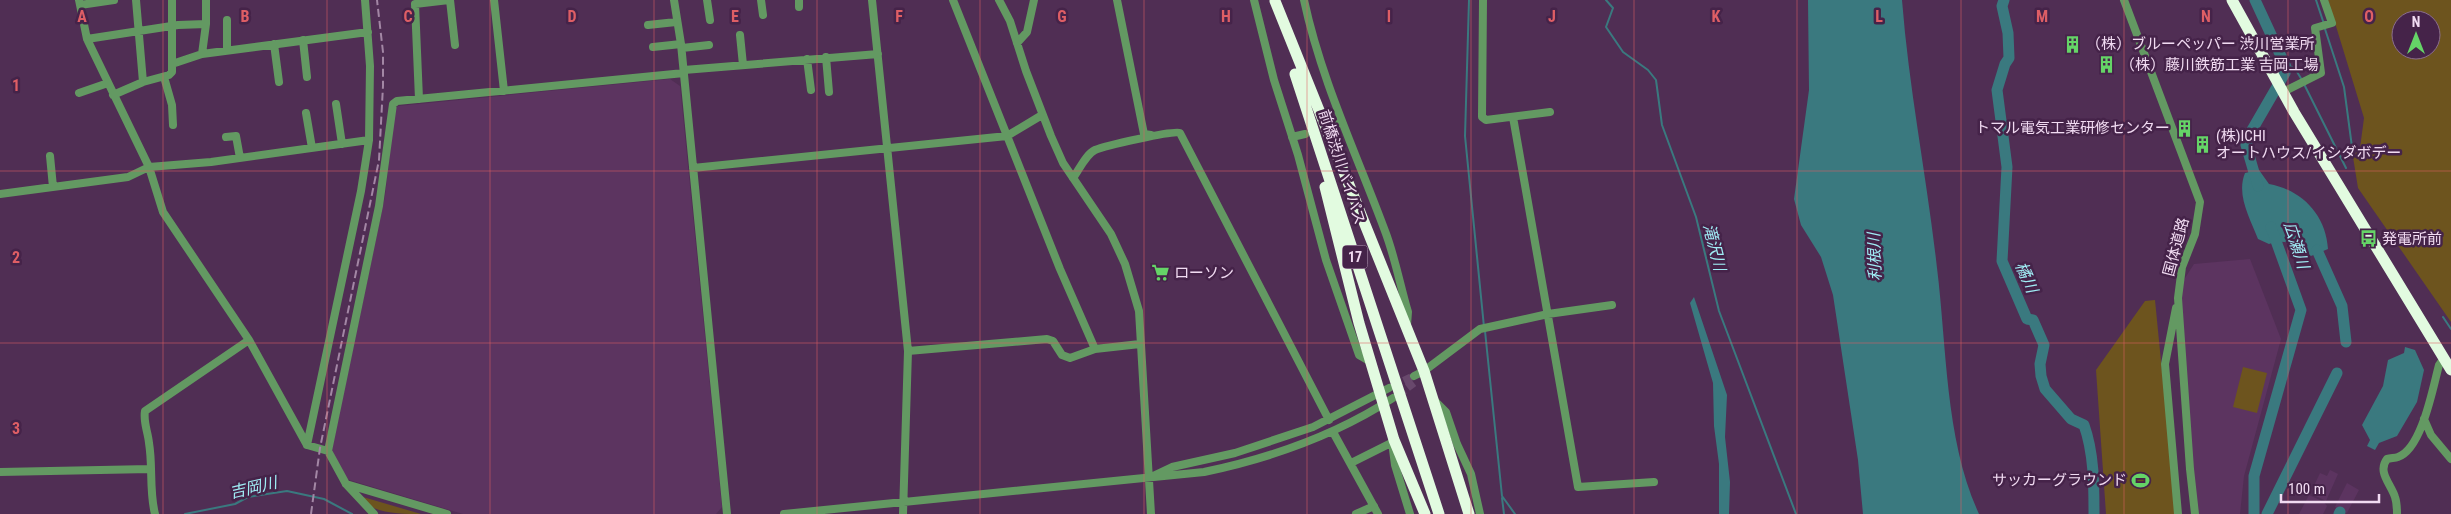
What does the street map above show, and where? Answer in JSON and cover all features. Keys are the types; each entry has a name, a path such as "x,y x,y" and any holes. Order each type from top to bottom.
{"highway":[{"path":"2232,0 2280,87 2451,370"},
{"path":"1275,1 1407,328 1418,376 1434,399 1468,514"},
{"name":"前橋渋川バイパス","path":"1275,1 1290,58 1439,514"},
{"path":"1290,58 1292,83 1321,174 1371,362 1389,401 1393,441 1426,514"}],"street":[{"path":"114,0 80,2 87,39 149,167 163,212 249,340 307,445 328,451"},
{"path":"136,0 137,32 143,82"},
{"path":"113,95 143,82 164,77 172,72 172,0"},
{"path":"202,54 206,24 206,0"},
{"path":"307,445 361,191 369,140 370,66 365,0"},
{"path":"419,99 415,4 450,0 455,45"},
{"path":"494,0 504,91"},
{"path":"674,0 676,22 682,46 727,514"},
{"path":"707,0 710,20"},
{"path":"761,0 763,15"},
{"path":"872,0 908,351 903,514"},
{"path":"953,0 1095,349"},
{"path":"999,0 1010,21 1042,115 1063,163 1111,234 1125,264 1139,311 1150,514"},
{"path":"1017,43 1027,32 1034,0"},
{"path":"1117,0 1144,134 1153,135"},
{"path":"1254,0 1274,80 1339,300 1359,355 1371,362"},
{"path":"1304,0 1313,40 1342,122 1386,233 1408,312 1407,328"},
{"path":"1483,0 1482,117 1486,120 1550,112"},
{"name":"国体道路","path":"2124,0 2200,202 2195,234 2182,267 2178,298 2195,514"},
{"path":"2280,87 2299,84 2321,73 2315,28 2331,23 2324,0"},
{"path":"227,20 227,50"},
{"path":"648,25 676,22"},
{"path":"87,39 206,24"},
{"path":"172,64 202,54 368,32"},
{"path":"740,35 743,65"},
{"path":"303,40 307,76"},
{"path":"274,44 279,82"},
{"path":"653,47 709,45"},
{"path":"374,514 346,484 328,451 379,206 393,104 397,101 684,71 826,57 878,54"},
{"path":"826,57 829,92"},
{"path":"806,59 811,90"},
{"path":"164,77 172,105 173,125"},
{"path":"79,93 108,83"},
{"path":"336,104 342,144"},
{"path":"306,113 312,148"},
{"path":"693,168 1008,136 1042,115"},
{"path":"1513,117 1578,487 1654,482"},
{"path":"1332,125 1342,122"},
{"path":"1073,178 1094,150 1153,135 1176,131 1180,133 1329,420"},
{"path":"1292,137 1305,134"},
{"path":"226,137 236,136 240,158"},
{"path":"0,194 128,178 149,167 240,158 369,140"},
{"path":"50,156 52,187"},
{"path":"2178,298 2165,364 2178,514"},
{"path":"1418,376 1480,329 1548,314 1612,305"},
{"path":"908,351 1047,339 1053,341 1059,352 1065,357 1075,357 1095,349 1140,344"},
{"path":"154,513 146,411 249,340"},
{"path":"2397,514 2395,498 2382,469 2387,459 2399,457 2410,448 2424,419 2439,365 2444,358"},
{"path":"1149,478 1172,467 1258,446 1329,420 1385,390"},
{"path":"1434,399 1446,412 1457,444 1471,474 1480,514"},
{"path":"784,514 1180,475 1237,465 1280,452 1333,432 1389,401"},
{"path":"2424,419 2431,434 2451,459"},
{"path":"1333,432 1378,514"},
{"path":"1351,463 1393,441 1395,465 1410,514"},
{"path":"0,472 150,469"},
{"path":"346,484 447,514"},
{"path":"1356,514 1374,506"}],"shaded area":[{"path":"2328,0 2451,0 2451,322 2358,188 2353,157 2360,148 2364,118"},
{"path":"670,79 680,86 722,507 716,514 463,514 346,479 337,464 332,449 385,196 395,109 398,106"},
{"path":"2250,259 2281,339 2244,476 2240,514 2195,514 2180,286 2194,264"},
{"path":"2155,300 2176,514 2106,514 2096,370 2145,301"},
{"path":"2243,367 2267,373 2257,413 2233,407"},
{"path":"2330,470 2338,474 2326,501 2316,496 2318,493 2312,490 2320,473 2327,476"},
{"path":"2347,483 2359,490 2347,513 2335,507"},
{"path":"2309,495 2324,502 2327,506 2323,514 2299,514"},
{"path":"363,497 421,514 379,510 366,503"}],"water":[{"name":"利根川","path":"1808,0 1902,0 1909,67 1937,268 1953,425 1968,485 1979,514 1863,514 1858,460 1833,295 1821,257 1801,225 1794,199 1809,90"},
{"path":"2259,170 2269,184 2292,192 2310,206 2323,225 2328,249 2311,256 2302,249 2286,242 2269,244 2258,239 2245,206 2242,190 2245,173"},
{"path":"1694,297 1727,395 1725,437 1730,482 1729,514 1719,514 1719,464 1714,426 1713,383 1690,303"},
{"path":"2405,347 2415,350 2424,370 2417,402 2397,436 2379,443 2375,450 2367,446 2370,440 2362,425 2383,386 2388,360 2404,353"}],"waterway":[{"path":"1469,0 1465,136 1484,327"},
{"name":"滝沢川","path":"1606,0 1613,8 1606,27 1623,52 1648,70 1656,80 1662,125 1696,217 1719,311 1796,514"},
{"name":"橘川","path":"2001,0 2002,9"},
{"name":"橘川","path":"2004,0 2002,6 2008,33 2009,58 2005,64 1997,90 2007,167 2002,261 2027,319 2033,320 2044,345 2040,364 2045,389 2071,419 2084,425 2092,458 2094,514"},
{"name":"広瀬川","path":"2255,0 2286,67 2285,73 2252,130 2246,145 2258,186"},
{"path":"2316,0 2324,24"},
{"path":"2325,29 2344,87 2352,147"},
{"path":"2286,67 2294,67 2302,80"},
{"path":"2304,84 2346,168"},
{"name":"広瀬川","path":"2254,514 2254,476 2301,310 2271,227"},
{"path":"2317,250 2342,306 2346,342"},
{"path":"2443,317 2451,329"},
{"path":"1485,331 1502,496 1515,514"},
{"path":"2267,514 2337,373"},
{"name":"吉岡川","path":"185,514 235,504 248,497 287,491 324,499 352,514"},
{"path":"1502,498 1504,514"}],"tunnel":[{"path":"1393,386 1414,376"},
{"path":"1398,395 1416,381"}],"railway":[{"path":"311,514 320,448 379,160 383,52 377,0"}],"place":[{"name":"（株）ブルーペッパー 渋川営業所","path":"2072,44"},
{"name":"（株）藤川鉄筋工業 吉岡工場","path":"2106,65"},
{"name":"トマル電気工業研修センター","path":"2184,128"},
{"name":"(株)ICHI オートハウス/イシダボデー","path":"2202,145"},
{"name":"発電所前","path":"2368,239"},
{"name":"ローソン","path":"1160,273"},
{"name":"サッカーグラウンド","path":"2141,480"}]}
